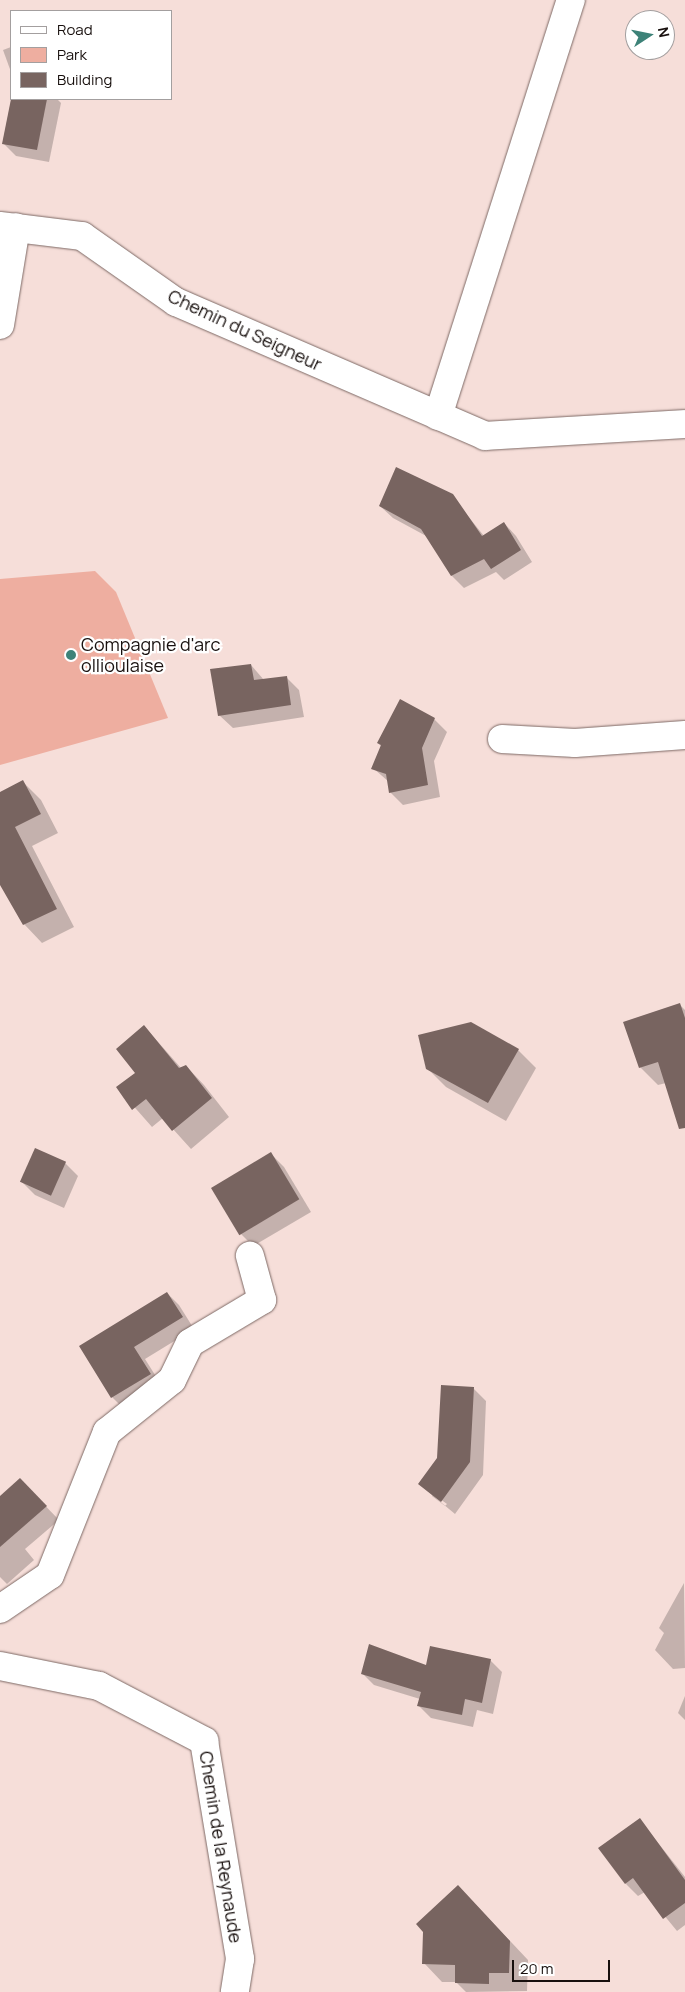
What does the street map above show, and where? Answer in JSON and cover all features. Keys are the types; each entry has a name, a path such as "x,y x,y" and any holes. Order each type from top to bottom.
{"street":[{"path":"438,416 571,0"},
{"path":"0,325 8,226"},
{"name":"Chemin du Seigneur","path":"8,226 82,236 176,302 485,436 685,424"},
{"path":"502,739 575,743 685,735"},
{"path":"0,1609 50,1575 107,1432 172,1380 190,1343 262,1300 250,1256"},
{"name":"Chemin de la Reynaude","path":"0,1666 99,1686 204,1741 240,1959 235,1992"}],"green space":[{"name":"Compagnie d'arc ollioulaise","path":"95,571 116,592 168,718 0,765 0,579"}],"building":[{"path":"11,100 47,100 37,150 2,144"},
{"path":"396,467 453,494 482,536 504,522 521,550 491,569 484,559 451,576 421,529 379,506"},
{"path":"251,664 254,680 287,676 291,705 218,716 210,669"},
{"path":"400,699 435,718 422,748 428,785 389,793 386,774 371,769 381,745 377,743"},
{"path":"23,780 41,814 15,827 57,909 23,925 0,885 0,792"},
{"path":"680,1003 685,1018 685,1128 679,1129 658,1062 639,1068 623,1022"},
{"path":"471,1022 519,1049 488,1103 426,1069 418,1035"},
{"path":"144,1025 179,1068 186,1065 212,1098 172,1131 146,1099 132,1110 116,1087 135,1073 116,1049"},
{"path":"35,1148 66,1162 51,1196 20,1182"},
{"path":"271,1152 299,1199 239,1235 211,1188"},
{"path":"167,1292 183,1317 134,1347 151,1374 111,1398 79,1346"},
{"path":"441,1385 474,1387 470,1462 441,1502 418,1484 437,1458"},
{"path":"20,1478 47,1506 0,1547 0,1496"},
{"path":"369,1644 426,1665 430,1646 491,1659 482,1703 465,1699 462,1715 417,1706 421,1692 361,1674"},
{"path":"640,1818 685,1880 685,1903 663,1919 633,1878 625,1884 598,1848"},
{"path":"458,1885 510,1941 509,1973 489,1973 489,1984 455,1983 455,1965 422,1964 423,1932 416,1924"}],"place":[{"name":"Compagnie d'arc ollioulaise","path":"71,655"}]}
